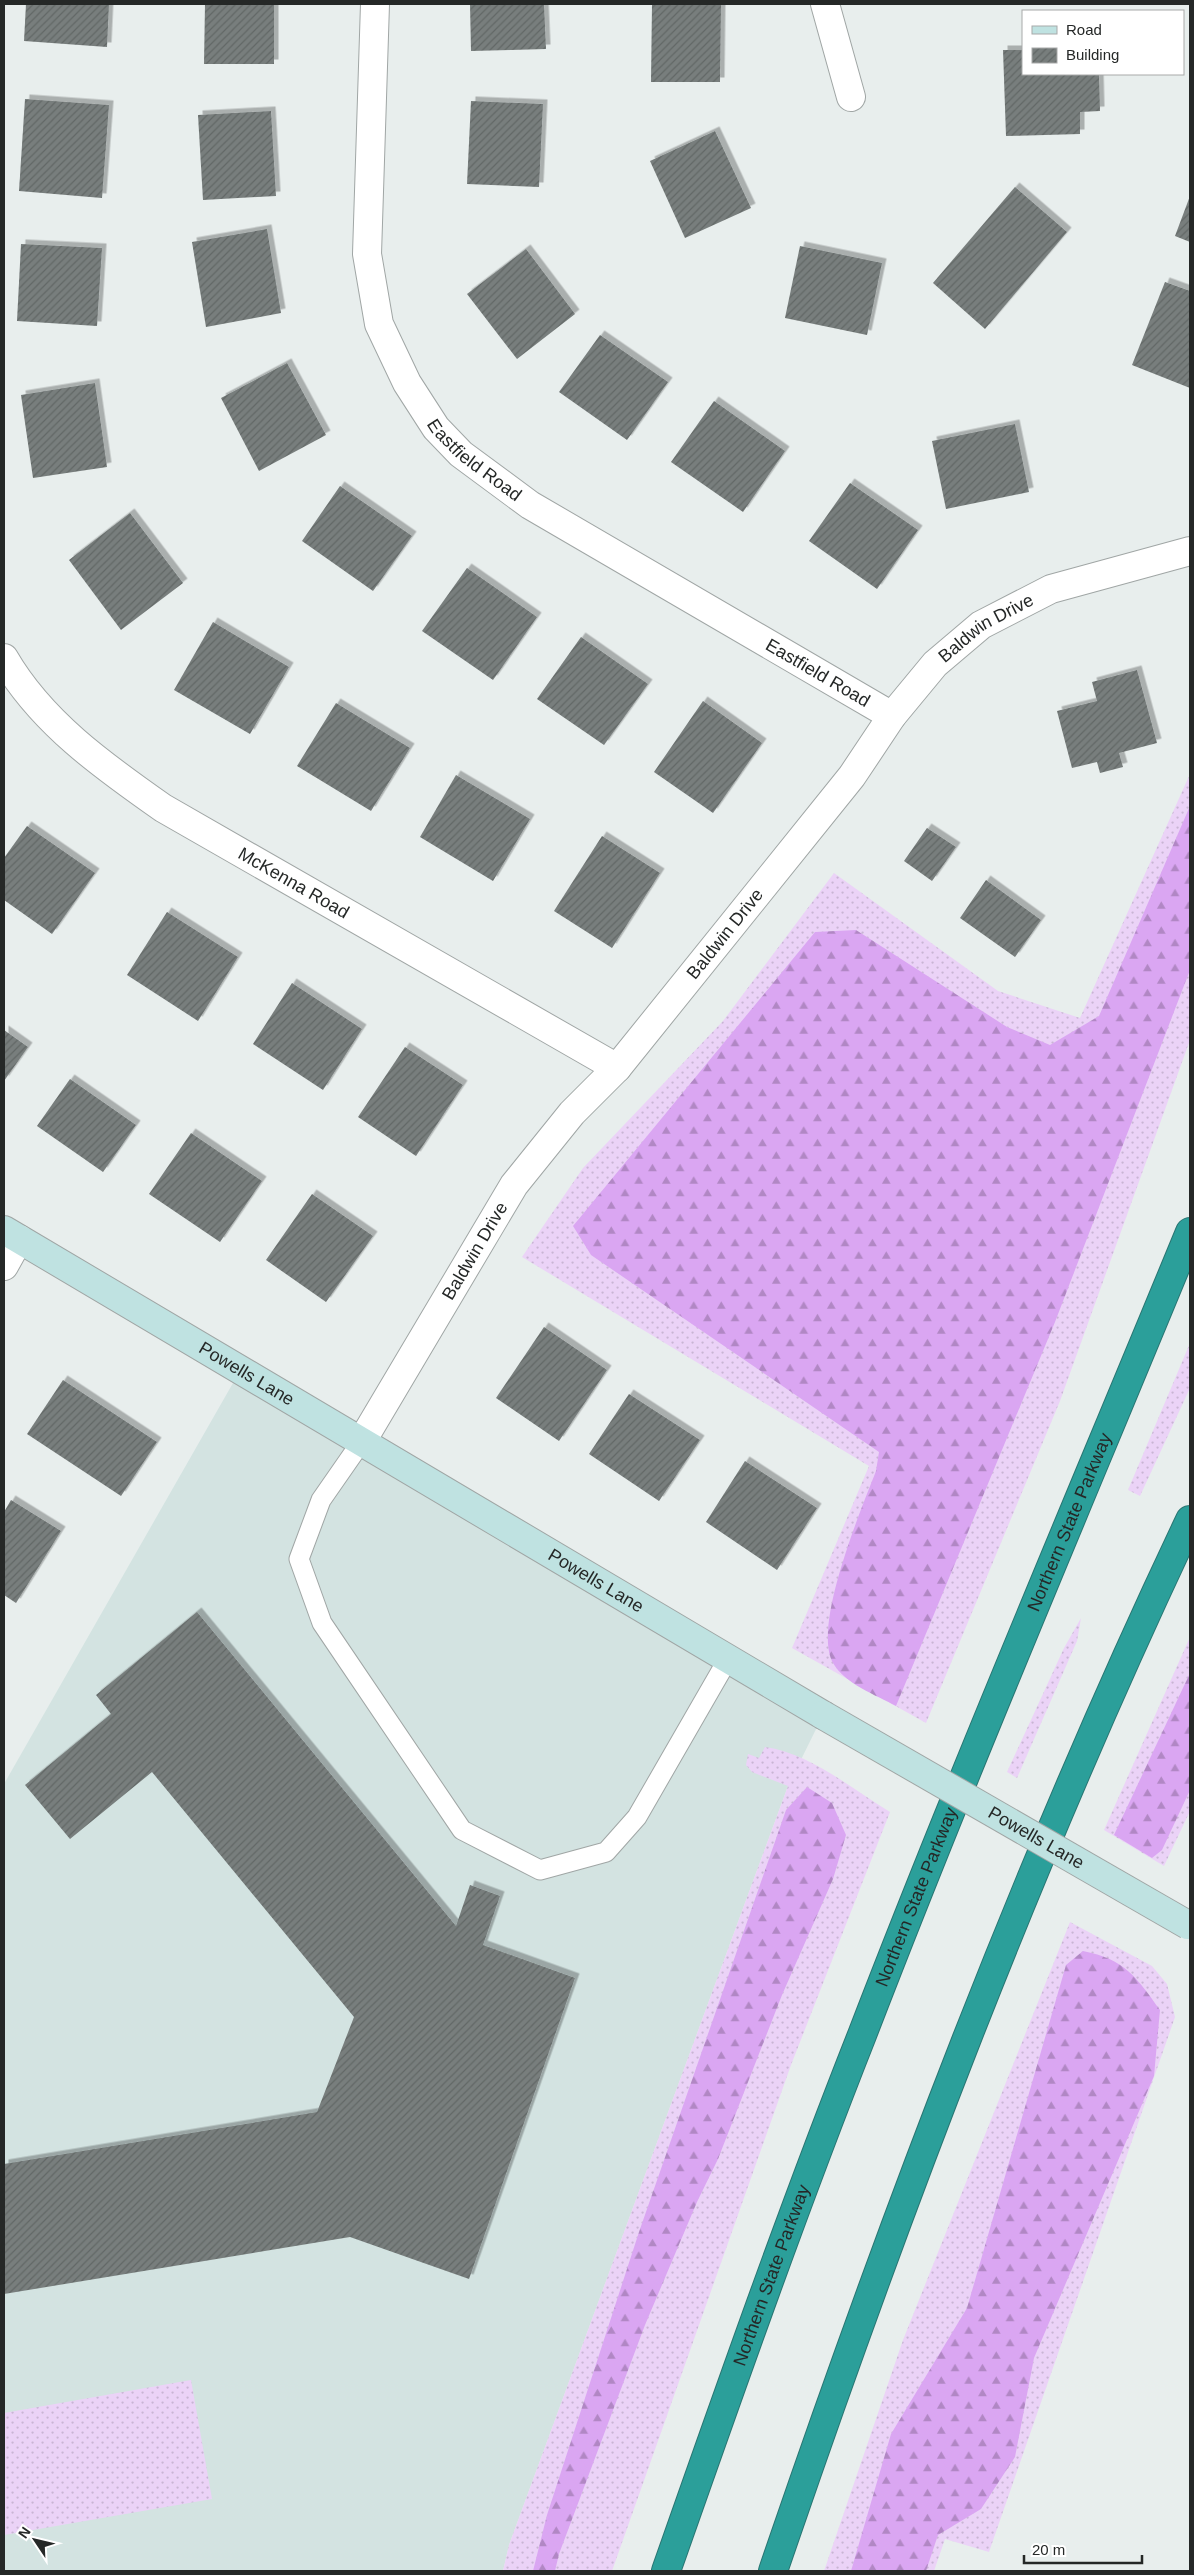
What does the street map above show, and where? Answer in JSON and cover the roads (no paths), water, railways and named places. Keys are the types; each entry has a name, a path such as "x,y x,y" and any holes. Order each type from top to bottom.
{"highway":[{"name":"Northern State Parkway","path":"666,2571 760,2305 861,2035 911,1908 1190,1232"},
{"path":"773,2571 905,2199 963,2048 1066,1795 1190,1520"}],"street":[{"name":"Eastfield Road","path":"375,4 367,254 379,324 407,383 436,428 461,454 530,505 892,716"},
{"path":"825,4 851,96"},
{"name":"Baldwin Drive","path":"362,1441 514,1185 572,1113 617,1068 852,776 892,716 935,664 981,625 1051,590 1190,551"},
{"name":"McKenna Road","path":"4,658 13,674 56,724 99,763 162,808 617,1068"},
{"path":"4,1266 11,1235"},
{"name":"Powells Lane","path":"11,1235 823,1715 1189,1926"}],"lane":[{"path":"362,1441 321,1500 299,1559 322,1623 462,1830 540,1870 606,1852 637,1817 728,1659"}]}
